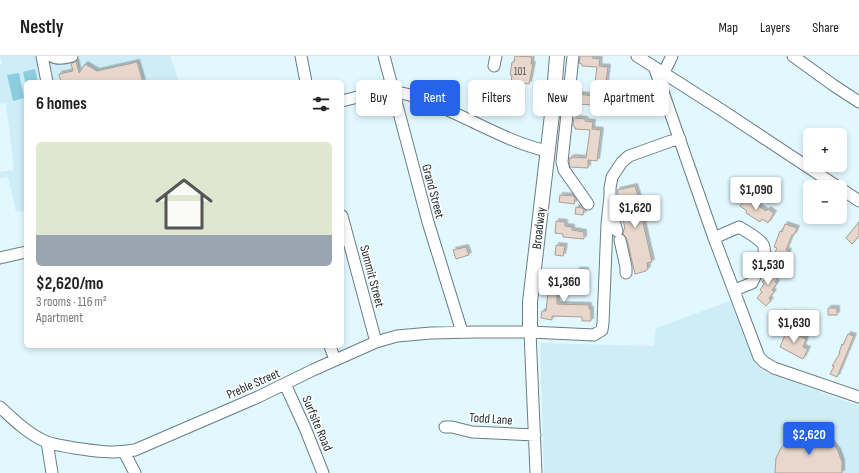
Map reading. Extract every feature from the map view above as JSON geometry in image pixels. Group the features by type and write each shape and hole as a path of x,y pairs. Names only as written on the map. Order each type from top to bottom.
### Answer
{"main road":[{"name":"Broadway","path":"555,80 557,56"},
{"name":"Broadway","path":"530,332 530,302 551,116"}],"street":[{"path":"42,56 47,80"},
{"path":"51,56 53,58 62,58 72,56"},
{"path":"301,56 306,80"},
{"name":"Grand Street","path":"384,56 391,80"},
{"path":"570,80 572,56"},
{"path":"637,56 827,180"},
{"path":"659,71 672,56"},
{"path":"794,56 859,102"},
{"path":"659,71 680,140 714,238 735,290 753,344 759,357 774,368 859,397"},
{"path":"402,94 426,100 504,136 547,151"},
{"path":"344,101 356,98"},
{"name":"Grand Street","path":"400,116 426,215 462,332"},
{"path":"566,116 562,162 564,170 588,204"},
{"path":"626,273 626,267 614,221 608,213 612,177 622,162 629,156 671,141 680,140"},
{"path":"847,193 859,201"},
{"name":"Preble Street","path":"0,407 16,422 47,442 95,451 124,452 149,444 376,342 410,334 462,332 530,332 594,335 602,330 603,323 608,213"},
{"name":"Summit Street","path":"344,223 376,342"},
{"path":"714,238 740,227 762,242 765,248 752,283 735,290"},
{"path":"0,258 24,252"},
{"name":"Broadway","path":"530,332 536,473"},
{"path":"331,348 335,360"},
{"name":"Surfsite Road","path":"285,384 323,473"},
{"name":"Todd Lane","path":"445,427 452,427 472,432 534,435"},
{"path":"47,442 52,473"},
{"path":"124,452 135,473"}],"shaded area":[{"path":"0,56 170,56 178,80 24,80 24,211 16,212 8,177 0,178 0,172 14,170 6,103 1,104 0,102 0,65 2,64"},
{"path":"35,69 38,80 25,80 23,72"},
{"path":"19,73 24,98 13,101 7,75"},
{"path":"730,301 753,359 765,372 859,406 859,473 544,473 540,343 654,346 656,328"}],"building":[{"path":"515,56 532,57 531,64 533,64 529,84 525,84 525,80 511,80 512,75 510,75 512,62 514,62"},
{"path":"580,56 593,56 592,58 600,59 599,66 608,67 606,80 595,80 597,67 582,66 582,64 579,63"},
{"path":"76,61 79,73 85,64 97,71 137,62 142,80 60,80 59,74 73,71 71,64"},
{"path":"582,94 590,96 590,105 582,104"},
{"path":"574,118 586,119 585,121 593,122 592,129 601,130 597,161 588,160 588,168 570,167 569,158 586,158 590,130 575,129 573,126"},
{"path":"635,186 641,205 639,205 652,262 647,263 648,269 646,271 635,274 627,239 623,234 625,229 617,190"},
{"path":"560,195 574,196 574,204 559,202"},
{"path":"746,196 766,211 768,209 774,213 768,223 762,219 760,222 746,213 747,211 740,206"},
{"path":"576,207 584,209 583,215 575,214"},
{"path":"556,221 565,222 565,226 572,227 572,230 584,232 584,239 563,237 563,234 555,233"},
{"path":"859,222 859,236 852,244 846,238"},
{"path":"785,224 797,228 794,235 792,235 786,250 789,251 786,259 774,255 777,248 774,247 780,231 782,232"},
{"path":"556,245 565,246 563,256 555,255"},
{"path":"466,247 469,255 456,259 453,250"},
{"path":"771,267 780,275 772,290 774,292 769,298 771,300 766,306 757,298 762,292 760,290 764,284 762,282 768,276 765,274"},
{"path":"577,270 586,270 585,279 577,278"},
{"path":"553,276 574,278 573,286 557,286 557,304 589,305 589,309 591,309 591,321 582,321 582,317 552,316 552,320 541,318 542,311 546,311 548,292 551,292"},
{"path":"828,308 837,308 837,315 828,315"},
{"path":"782,312 789,316 785,329 776,325"},
{"path":"787,330 806,339 803,347 808,349 803,359 780,347"},
{"path":"848,334 854,336 837,377 830,374 834,366 832,366 840,353 842,344 843,345"},
{"path":"811,434 822,436 831,442 838,451 842,462 842,473 775,473 776,458 781,448 789,440 799,435"}]}
